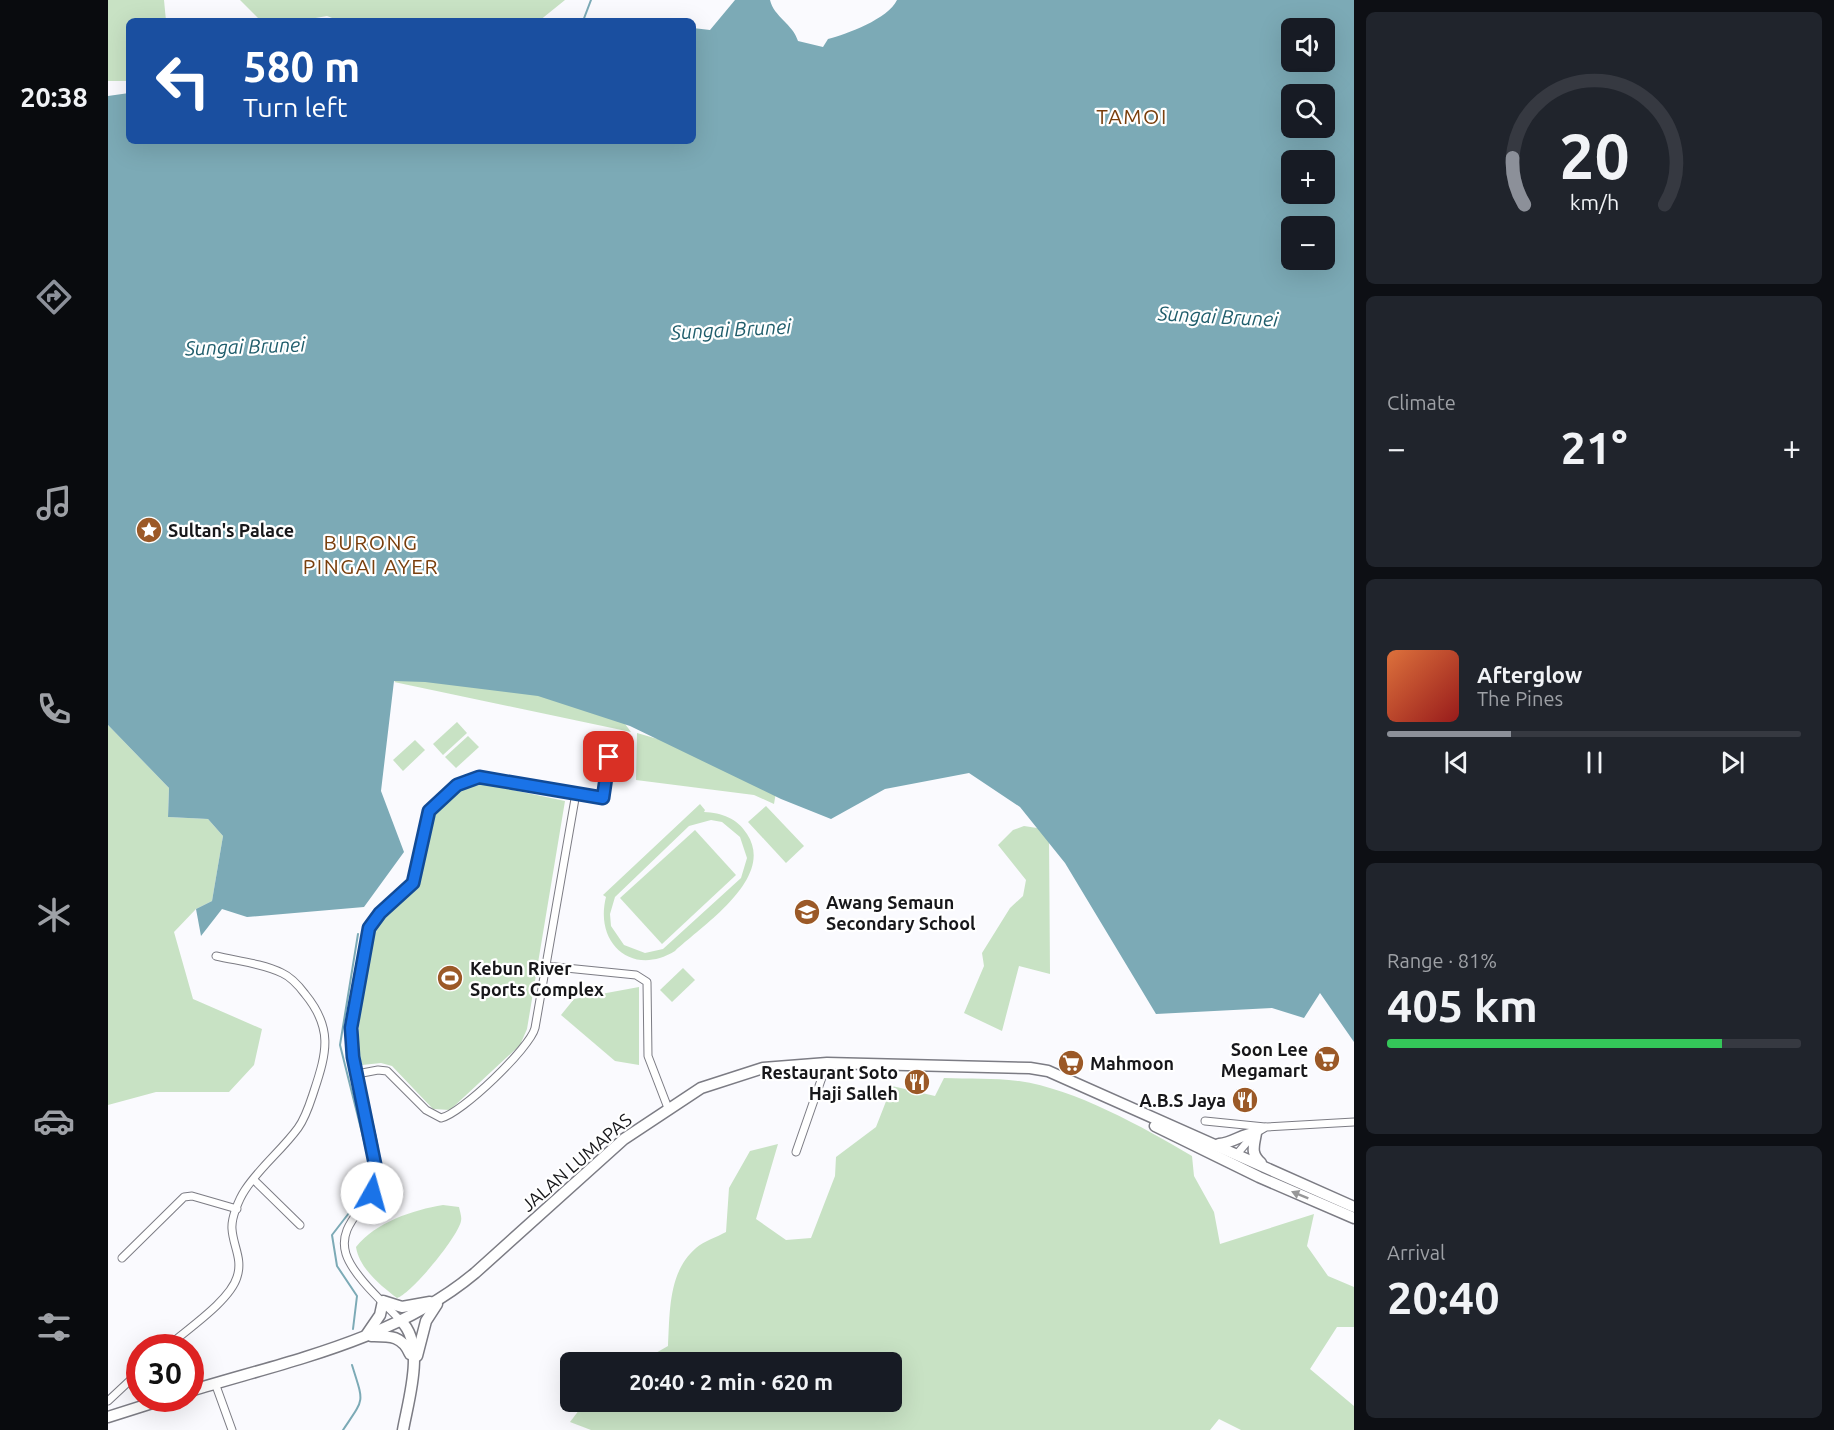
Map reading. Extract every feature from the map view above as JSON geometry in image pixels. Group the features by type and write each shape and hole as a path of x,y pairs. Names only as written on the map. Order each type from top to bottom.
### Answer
{"main road":[{"name":"JALAN LUMAPAS","path":"204,1387 365,1337 440,1300 491,1258 624,1139 700,1088 746,1072 827,1063 1030,1068 1048,1071 1237,1154"},
{"name":"JALAN LUMAPAS","path":"1048,1071 1271,1183"},
{"path":"1215,1145 1231,1143 1261,1130"},
{"path":"1261,1130 1252,1148 1254,1158 1264,1166"},
{"path":"1190,1144 1197,1143 1226,1155 1237,1154 1354,1207"},
{"path":"1237,1154 1241,1163 1271,1183 1354,1218"},
{"path":"365,1337 380,1316 383,1301 402,1307 440,1300"},
{"path":"403,1430 422,1330 440,1300"},
{"path":"401,1321 410,1335 415,1365"},
{"path":"365,1337 389,1336 401,1340 415,1365"},
{"path":"108,1416 126,1411"}],"street":[{"path":"401,1321 354,1269 345,1252 344,1242 350,1222 372,1193 376,1169 351,1042 351,1028 366,938 374,920 413,883 429,811 457,785 479,777 603,798 609,757"},
{"path":"357,1074 378,1070 387,1071 433,1115 441,1118 451,1116 526,1046 533,1037 576,793"},
{"path":"182,1334 225,1297 237,1280 240,1263 232,1228 237,1209 245,1191 262,1167 298,1128 306,1114 327,1051 324,1030 313,1003 297,983 283,973 216,956"},
{"path":"546,966 636,975 647,982 648,1056 668,1108"},
{"path":"796,1152 827,1063"},
{"path":"1205,1121 1261,1130 1354,1122"},
{"path":"1237,1154 1261,1130"},
{"path":"254,1180 300,1225"},
{"path":"122,1258 184,1197 192,1196 237,1209"},
{"path":"215,1383 232,1430"},
{"path":"108,1401 126,1384"}],"green space":[{"path":"108,0 164,0 166,18 126,18 126,81 108,81"},
{"path":"240,0 565,0 543,18 332,18 327,16 258,18"},
{"path":"411,671 478,679 617,713 631,732 394,682"},
{"path":"457,722 467,733 443,755 433,744"},
{"path":"108,725 169,788 168,817 208,819 223,836 212,901 196,909 174,932 193,999 262,1029 254,1065 229,1092 156,1092 108,1105"},
{"path":"637,733 779,774 774,804 754,795 636,780"},
{"path":"468,736 479,747 456,768 445,757"},
{"path":"415,740 425,750 403,771 393,760"},
{"name":"Kebun River Sports Complex","path":"484,784 565,801 527,1029 520,1045 450,1110 433,1109 392,1066 381,1063 362,1065 357,1045 369,932 418,884 430,814 464,788"},
{"path":"700,804 704,812 723,815 734,820 747,834 753,851 752,867 744,884 718,914 675,951 659,958 645,960 632,958 611,942 606,929 604,914 606,897 603,895","holes":["711,820 722,822 740,837 747,858 741,878 663,949 645,953 624,945 611,926 610,914 615,897 689,826"]},
{"path":"766,806 804,846 786,863 748,822"},
{"path":"1024,826 1037,828 1049,837 1050,974 1019,966 1002,1031 964,1013 984,966 982,953 1010,908 1023,896 1026,880 998,845 1013,830"},
{"path":"695,830 736,875 662,944 620,898"},
{"path":"683,968 695,980 672,1002 660,990"},
{"path":"639,987 639,1065 615,1061 561,1015 574,999"},
{"path":"944,1078 1019,1081 1063,1092 1152,1133 1192,1156 1194,1176 1214,1212 1220,1244 1314,1214 1307,1246 1328,1276 1354,1287 1354,1327 1337,1327 1310,1369 1354,1406 1354,1430 1241,1430 1219,1419 1210,1430 591,1430 570,1422 578,1412 902,1412 902,1352 658,1352 668,1346 672,1293 680,1269 696,1248 726,1232 729,1188 750,1151 778,1144 756,1219 786,1240 811,1238 835,1176 836,1157 876,1127 892,1086 935,1096"},
{"path":"443,1205 459,1207 461,1219 458,1229 423,1276 397,1298 366,1269 356,1247 364,1238 396,1218"}],"water":[{"name":"Sungai Brunei","path":"735,0 770,0 775,11 796,35 798,41 823,47 828,39 876,19 892,7 897,0 1354,0 1354,1042 1320,993 1304,1018 1272,1008 1156,1014 1065,863 1020,807 969,773 885,789 831,819 781,799 630,726 538,696 425,682 394,681 381,791 404,852 364,907 247,917 222,909 201,936 196,909 212,901 223,836 208,819 168,817 169,788 108,725 108,96 126,93 126,144 696,144 696,28 710,30"}],"waterway":[{"path":"584,18 591,0"},
{"path":"353,1329 357,1296 337,1266 332,1235 369,1187 370,1165 340,1045 358,934"},
{"path":"343,1430 360,1400 359,1387 352,1365"}],"place":[{"name":"Sultan's Palace","path":"149,530"},
{"name":"Awang Semaun Secondary School","path":"807,912"},
{"name":"Kebun River Sports Complex","path":"450,978"},
{"name":"Soon Lee Megamart","path":"1327,1059"},
{"name":"Mahmoon","path":"1071,1063"},
{"name":"Restaurant Soto Haji Salleh","path":"917,1082"},
{"name":"A.B.S Jaya","path":"1245,1100"}],"district":[{"name":"TAMOI","path":"1132,116"},
{"name":"BURONG PINGAI AYER","path":"371,554"}],"route":[{"path":"372,1193 376,1169 353,1057 351,1028 369,928 380,913 413,883 429,811 464,780 479,777 603,798 609,757"}]}
